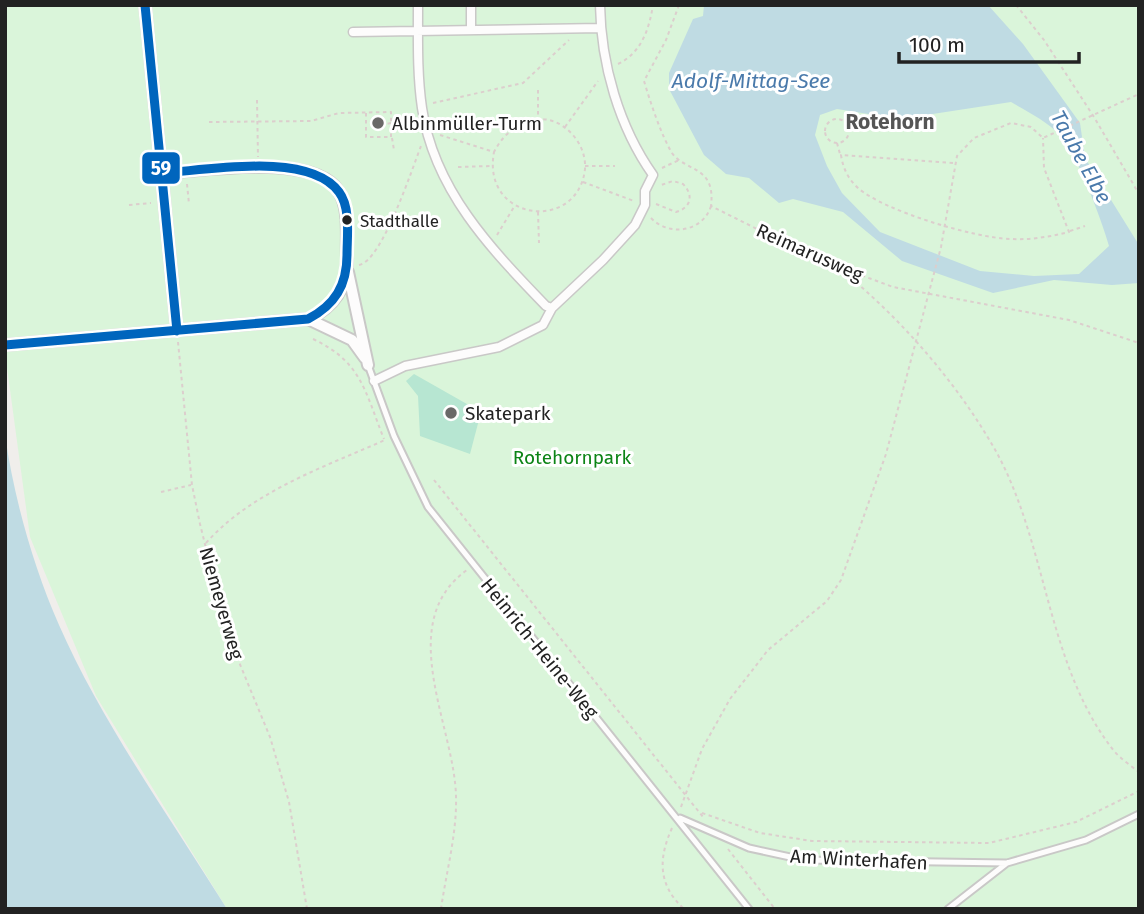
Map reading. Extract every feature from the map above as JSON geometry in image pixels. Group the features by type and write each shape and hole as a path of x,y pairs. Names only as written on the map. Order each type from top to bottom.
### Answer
{"street":[{"path":"145,5 164,173 177,331"},
{"path":"418,5 421,106 426,127 453,194 490,248 546,306 552,308"},
{"path":"471,5 471,30"},
{"path":"374,381 405,366 499,347 543,325 552,308 620,243 645,205 645,191 653,175 642,160 621,113 608,68 600,5"},
{"path":"353,32 601,28"},
{"path":"5,345 308,319 320,314 337,297 347,269 346,218 343,200 328,180 296,168 164,173"},
{"name":"Heinrich-Heine-Weg","path":"347,269 368,365"},
{"name":"Heinrich-Heine-Weg","path":"308,319 352,340 368,365"}],"lane":[{"name":"Heinrich-Heine-Weg","path":"368,365 394,436 428,507 749,909"},
{"name":"Am Winterhafen","path":"677,817 749,848 804,860 1007,863 1086,840 1139,814"},
{"name":"Am Winterhafen","path":"948,909 1007,863"}],"path":[{"path":"565,127 608,68 625,61 636,51 647,33 653,5"},
{"path":"582,182 645,205 657,224 675,230 689,228 702,221 711,206 710,191 705,178 670,149 644,81 668,36 679,5"},
{"path":"1016,5 1044,40 1094,117 1139,194"},
{"path":"421,106 523,83 582,29"},
{"path":"538,90 538,119"},
{"path":"1043,138 1094,117 1139,94"},
{"path":"257,100 258,168"},
{"path":"366,112 366,137 391,137"},
{"path":"209,122 311,121 339,113 391,112 394,150"},
{"path":"538,119 565,127 576,137 585,166 582,182 566,203 538,212 514,206 495,183 491,166 501,138 524,121 538,119"},
{"path":"834,119 843,120 849,128 847,137 837,143 830,141 824,132 827,123 834,119"},
{"path":"386,124 426,127 494,152"},
{"path":"684,909 668,892 661,870 663,848 702,749 730,699 768,650 827,601 841,580 886,454 946,226 954,163 968,142 1002,125 1031,127 1043,138 1044,168 1069,232"},
{"path":"364,265 375,253 405,189 426,127"},
{"path":"837,143 845,171 860,190 946,226 1010,239 1035,239 1085,226"},
{"path":"841,155 954,163"},
{"path":"668,165 680,160"},
{"path":"458,167 491,166"},
{"path":"585,166 615,166"},
{"path":"186,172 189,204"},
{"path":"660,204 668,211 678,212 685,208 690,198 687,188 681,183 670,182 663,186"},
{"path":"130,205 152,203"},
{"path":"490,248 514,206"},
{"name":"Reimarusweg","path":"711,206 837,266 928,296 1069,320 1139,343"},
{"path":"538,212 539,243"},
{"path":"837,266 867,290 955,389 998,456 1030,537 1074,684 1115,753 1139,772"},
{"name":"Niemeyerweg","path":"177,331 192,485 227,633 270,737 289,802 307,909"},
{"path":"206,544 223,524 247,507 384,440 361,382 347,359 313,339"},
{"name":"Heinrich-Heine-Weg","path":"434,480 686,793 775,909"},
{"path":"161,492 192,485"},
{"path":"441,909 456,794 432,681 431,632 439,602 456,578 473,565"},
{"path":"700,812 760,833 812,841 989,843 1076,822 1139,791"}],"green space":[{"name":"Rotehornpark","path":"5,5 1139,5 1139,909 227,909 96,696 30,537 5,353"},
{"name":"Skatepark","path":"414,374 481,412 470,454 420,436 418,396 406,381"}],"water":[{"name":"Adolf-Mittag-See","path":"704,5 988,5 1023,44 1080,123 1085,158 1139,245 1139,283 1112,285 1054,280 993,293 902,261 843,212 793,199 779,203 749,178 726,174 704,155 669,89 669,73 693,19 703,16","holes":["1011,102 1044,121 1061,136 1081,172 1101,221 1109,246 1079,274 1034,276 980,271 880,232 842,193 827,166 815,135 820,115 837,109 900,119"]},
{"path":"5,435 26,532 59,625 116,733 227,909 5,909"}],"transit line":[{"name":"59","path":"145,5 177,331"},
{"name":"59","path":"5,345 308,319 332,301 338,293 345,276 348,222 343,199 325,179 305,171 257,166 164,173"}],"place":[{"name":"Albinmüller-Turm","path":"378,123"},
{"name":"Stadthalle","path":"347,220"},
{"name":"Skatepark","path":"451,413"}],"district":[{"name":"Rotehorn","path":"890,122"}],"water label":[{"name":"Taube Elbe","path":"1081,157"}]}
